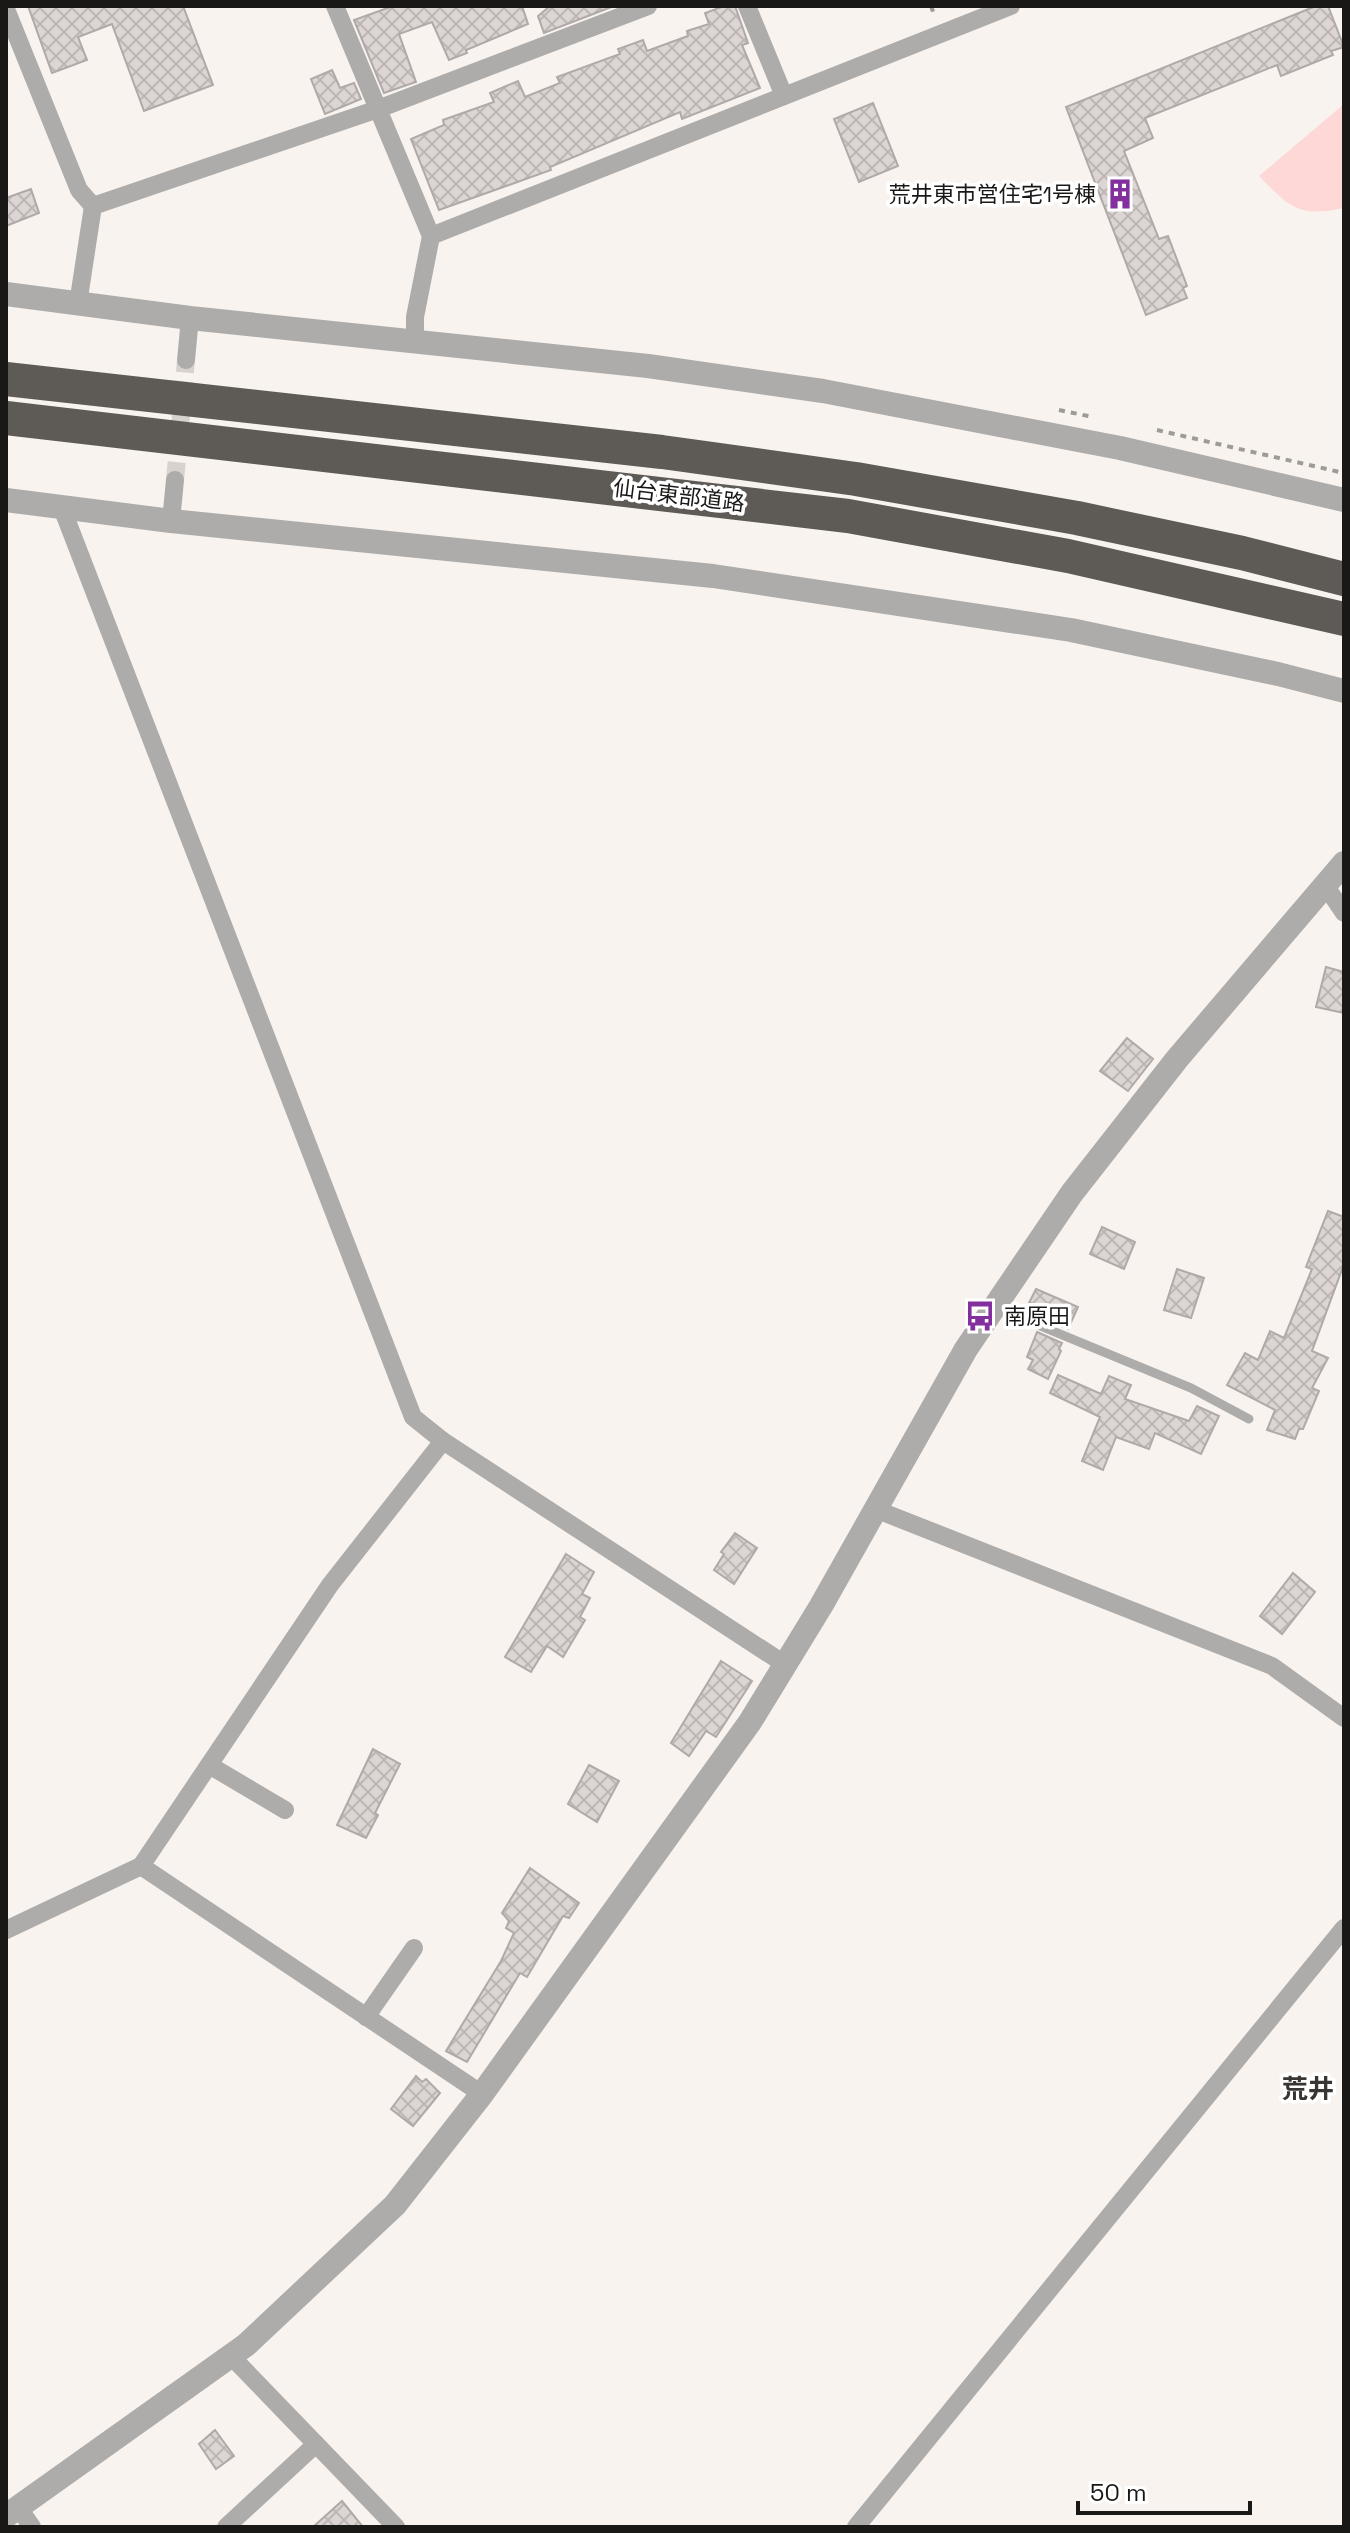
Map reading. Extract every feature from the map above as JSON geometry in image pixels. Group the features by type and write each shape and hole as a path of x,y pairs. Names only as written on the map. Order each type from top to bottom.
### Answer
{"highway":[{"name":"仙台東部道路","path":"6,379 662,452 856,479 1077,518 1242,553 1344,579"},
{"name":"仙台東部道路","path":"6,418 848,516 1068,556 1344,619"}],"street":[{"path":"335,6 431,236 415,317 415,341"},
{"path":"93,206 378,109 648,6"},
{"path":"747,6 784,96"},
{"path":"431,236 1011,6"},
{"path":"6,9 79,190 93,206 78,304"},
{"path":"6,294 190,318 648,366 823,391 1120,448 1344,500"},
{"path":"186,360 190,318"},
{"path":"171,521 175,480"},
{"path":"6,500 171,521 728,578 1071,630 1344,691"},
{"path":"62,508 413,1417 443,1441 786,1665"},
{"path":"32,2527 12,2512 246,2345 395,2205 482,2094 687,1811 786,1665 966,1349 1072,1193 1125,1123 1344,863"},
{"path":"1325,885 1344,913"},
{"path":"6,1930 141,1866 330,1585 443,1441"},
{"path":"875,1509 1272,1666 1344,1718"},
{"path":"209,1765 285,1810"},
{"path":"141,1866 482,2094"},
{"path":"856,2527 1344,1928"},
{"path":"366,2017 414,1948"},
{"path":"231,2356 396,2527"},
{"path":"226,2527 316,2444"}],"lane":[{"path":"994,1307 1191,1388 1249,1419"}],"shaded area":[{"path":"1344,104 1344,208 1315,212 1296,207 1259,176"}],"building":[{"path":"28,6 183,6 213,85 144,111 112,24 78,37 87,60 52,73"},
{"path":"393,6 522,6 528,24 449,60 432,22 399,34 416,82 384,93 354,20"},
{"path":"550,6 614,6 544,33 538,16"},
{"path":"724,6 735,6 748,43 742,45 760,88 682,119 680,112 550,167 551,170 439,210 411,139 444,125 443,120 494,102 490,93 518,81 525,97 560,83 557,77 620,54 618,49 643,40 647,51 688,36 687,31 709,24 705,13"},
{"name":"荒井東市営住宅1号棟","path":"1316,6 1328,6 1344,47 1331,51 1333,55 1281,76 1277,65 1145,118 1153,138 1124,151 1159,239 1168,236 1187,286 1183,288 1187,298 1146,315 1066,107"},
{"path":"332,70 340,88 354,83 361,99 325,114 311,79"},
{"path":"873,103 898,166 859,182 834,119"},
{"path":"31,189 39,213 6,226 6,198"},
{"path":"1326,967 1344,972 1344,1013 1316,1007"},
{"path":"1127,1038 1153,1059 1128,1091 1100,1071"},
{"path":"1328,1211 1344,1217 1344,1264 1312,1351 1328,1358 1312,1388 1319,1391 1303,1429 1299,1429 1295,1439 1267,1430 1275,1410 1227,1385 1245,1353 1258,1360 1270,1331 1284,1338 1312,1269 1306,1267"},
{"path":"1102,1227 1135,1242 1124,1269 1090,1254"},
{"path":"1177,1269 1204,1278 1191,1318 1164,1310"},
{"path":"1036,1289 1078,1307 1068,1329 1025,1311"},
{"path":"1037,1332 1062,1343 1048,1379 1028,1369 1033,1360 1027,1357"},
{"path":"1058,1375 1101,1394 1109,1376 1131,1385 1125,1399 1189,1421 1197,1406 1219,1416 1201,1454 1155,1433 1149,1449 1116,1437 1103,1470 1082,1461 1100,1417 1050,1393"},
{"path":"735,1533 757,1548 734,1584 714,1570 724,1554 721,1552"},
{"path":"566,1554 594,1572 582,1594 590,1598 580,1617 585,1620 563,1657 547,1646 531,1672 505,1657"},
{"path":"1293,1573 1315,1592 1282,1634 1260,1616"},
{"path":"721,1661 752,1681 716,1737 706,1731 689,1756 671,1743"},
{"path":"373,1749 400,1764 366,1838 337,1825"},
{"path":"589,1765 619,1781 597,1822 568,1804"},
{"path":"530,1868 579,1903 569,1918 563,1916 527,1977 520,1973 467,2062 446,2051 501,1961 514,1933 506,1928 509,1921 502,1913"},
{"path":"416,2076 422,2082 426,2079 440,2093 413,2126 391,2109"},
{"path":"215,2430 234,2456 216,2469 199,2444"},
{"path":"342,2501 363,2527 313,2527"}],"tunnel":[{"path":"175,480 186,360"}],"place":[{"name":"荒井東市営住宅1号棟","path":"1120,194"},
{"name":"南原田","path":"980,1316"}],"district":[{"name":"荒井","path":"1308,2089"}]}
